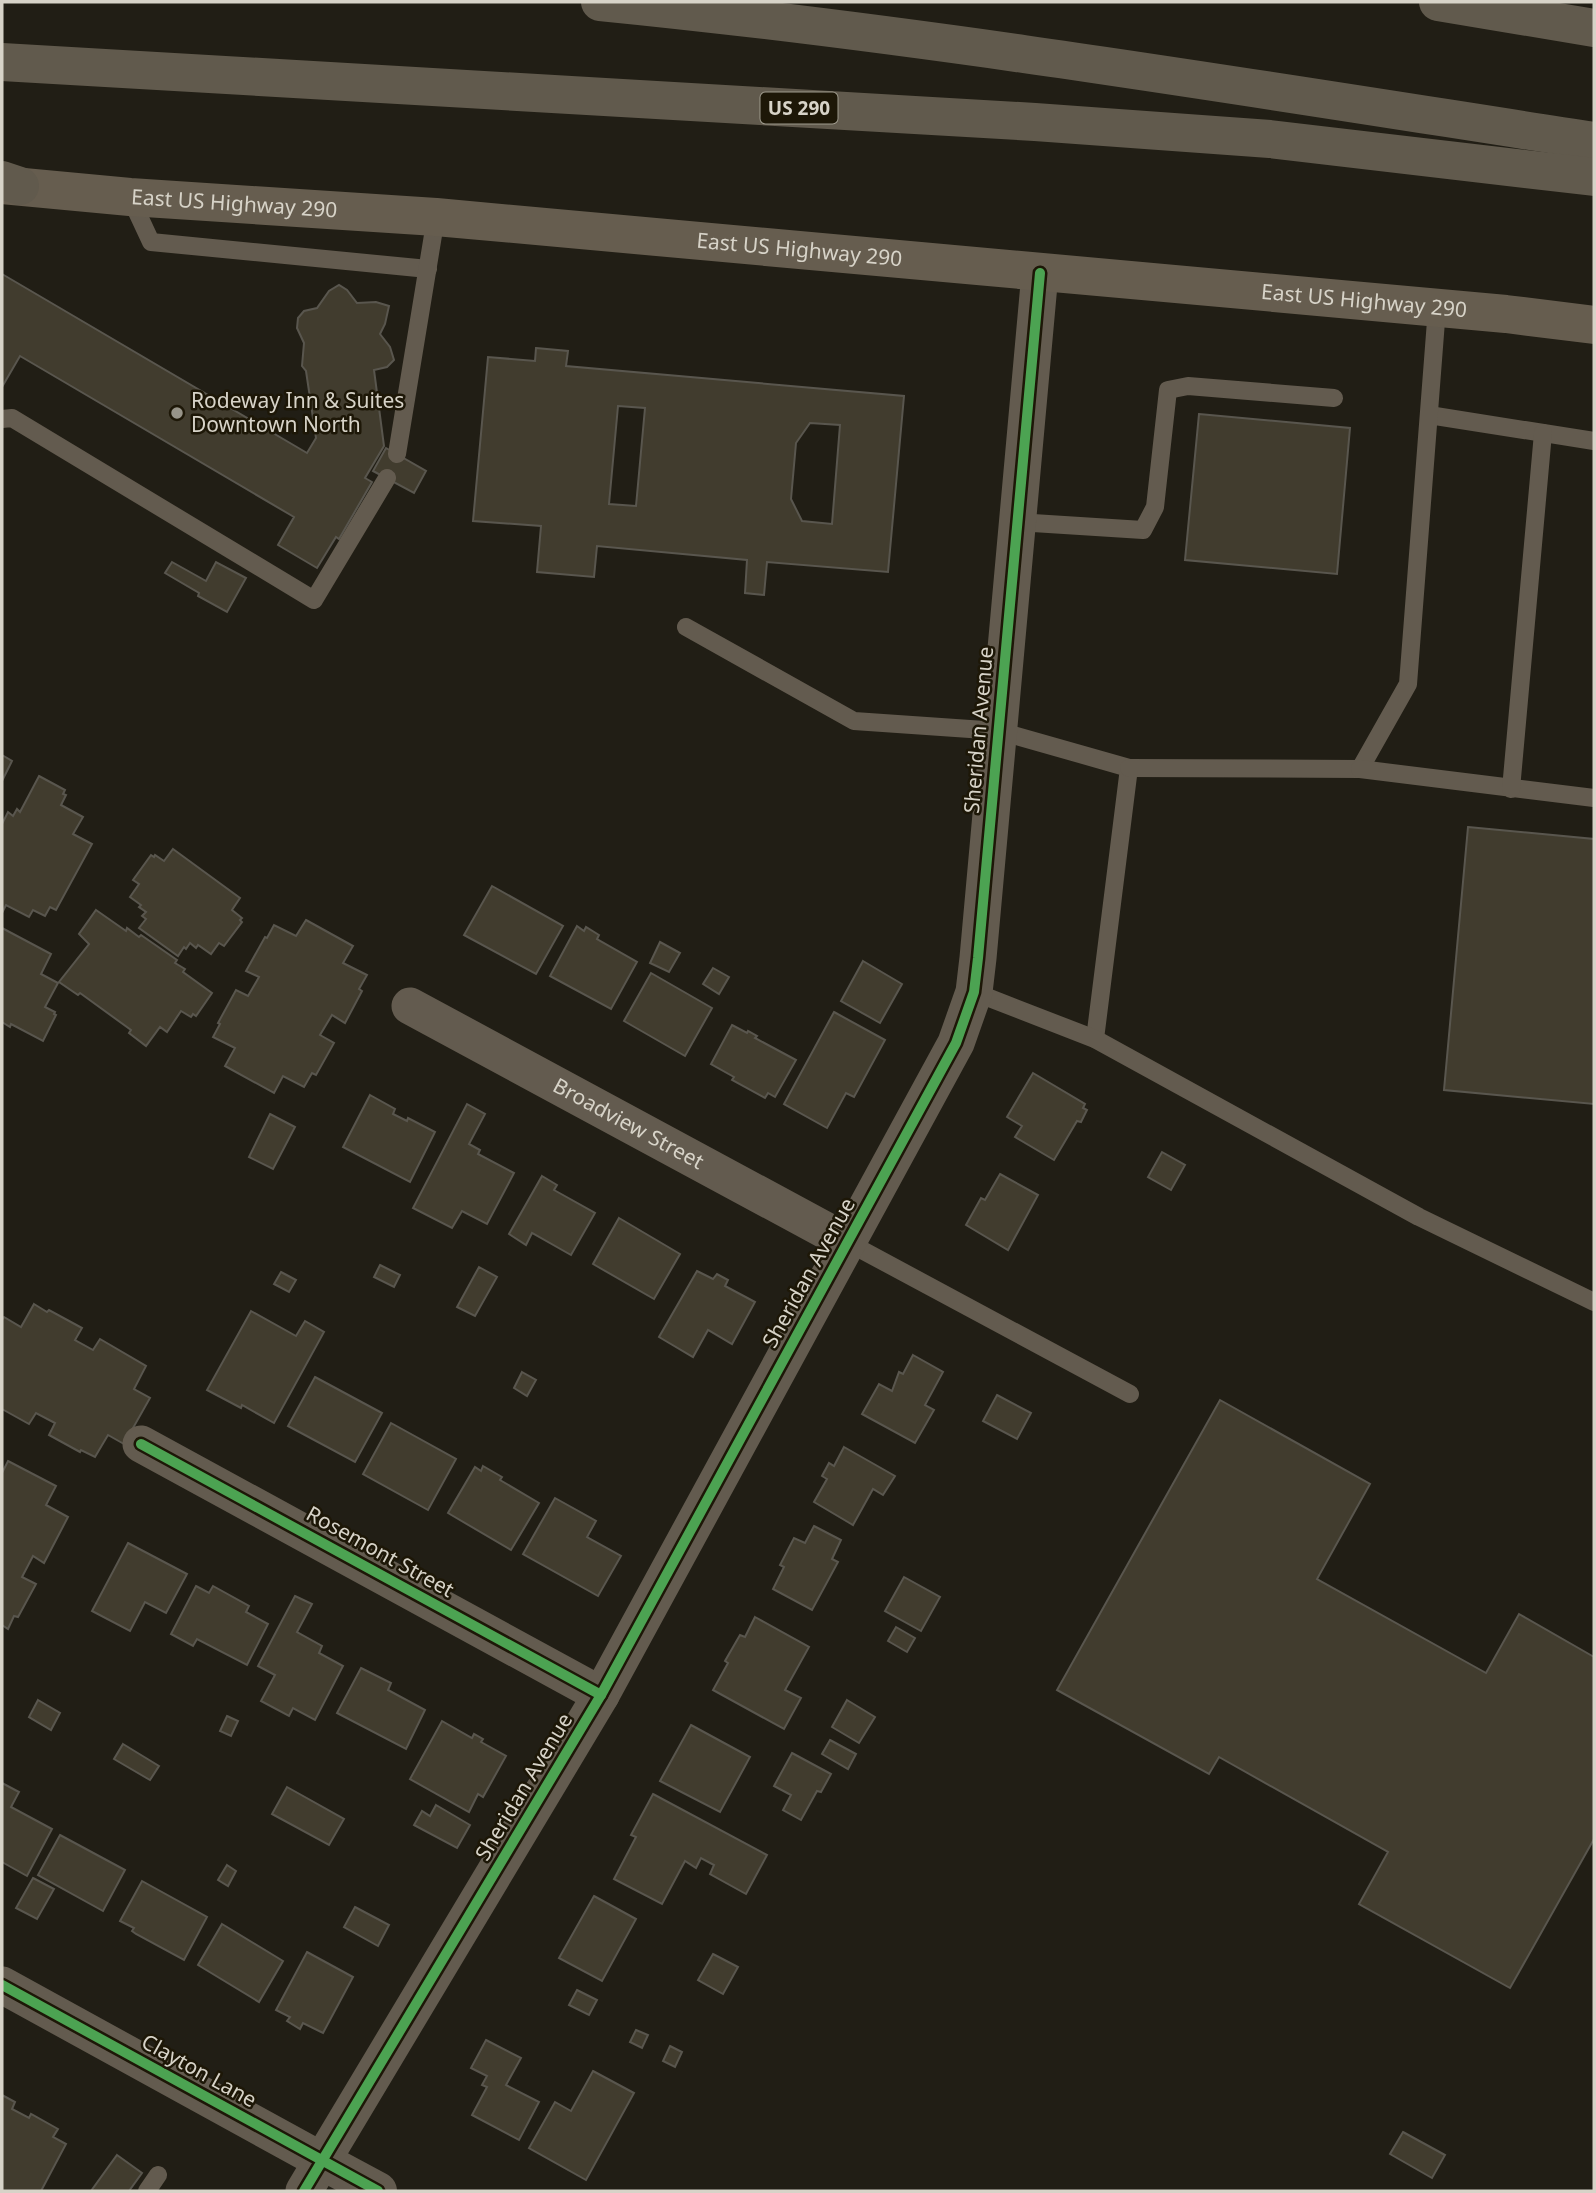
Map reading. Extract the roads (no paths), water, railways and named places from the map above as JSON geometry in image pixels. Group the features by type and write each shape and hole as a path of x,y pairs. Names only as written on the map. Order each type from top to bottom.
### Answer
{"highway":[{"path":"600,2 825,27 1025,54 1594,141"},
{"path":"1438,2 1594,27"},
{"name":"US 290","path":"2,62 1007,120 1242,137 1594,177"}],"main road":[{"name":"East US Highway 290","path":"8,184 130,197 436,217 1437,308 1594,325"}],"street":[{"name":"Sheridan Avenue","path":"314,2176 601,1695 956,1043 974,992 1040,273"},
{"name":"Broadview Street","path":"410,1006 847,1242"},
{"name":"Rosemont Street","path":"141,1444 601,1695"},
{"name":"Clayton Lane","path":"2,1985 314,2176 378,2191"}],"lane":[{"path":"130,197 150,242 428,269"},
{"path":"397,454 436,217"},
{"path":"1360,769 1408,684 1437,308"},
{"path":"1017,522 1143,530 1155,508 1168,390 1188,386 1334,398"},
{"path":"1429,415 1594,440"},
{"path":"2,419 12,418 314,600 387,478"},
{"path":"1511,789 1543,433"},
{"path":"686,627 854,721 999,731 1129,768 1360,769 1594,798"},
{"path":"1095,1039 1129,768"},
{"path":"974,992 1095,1039 1419,1217 1594,1302"},
{"path":"847,1242 1130,1394"},
{"path":"147,2191 158,2175"}],"place":[{"name":"Rodeway Inn & Suites Downtown North","path":"177,413"}]}
